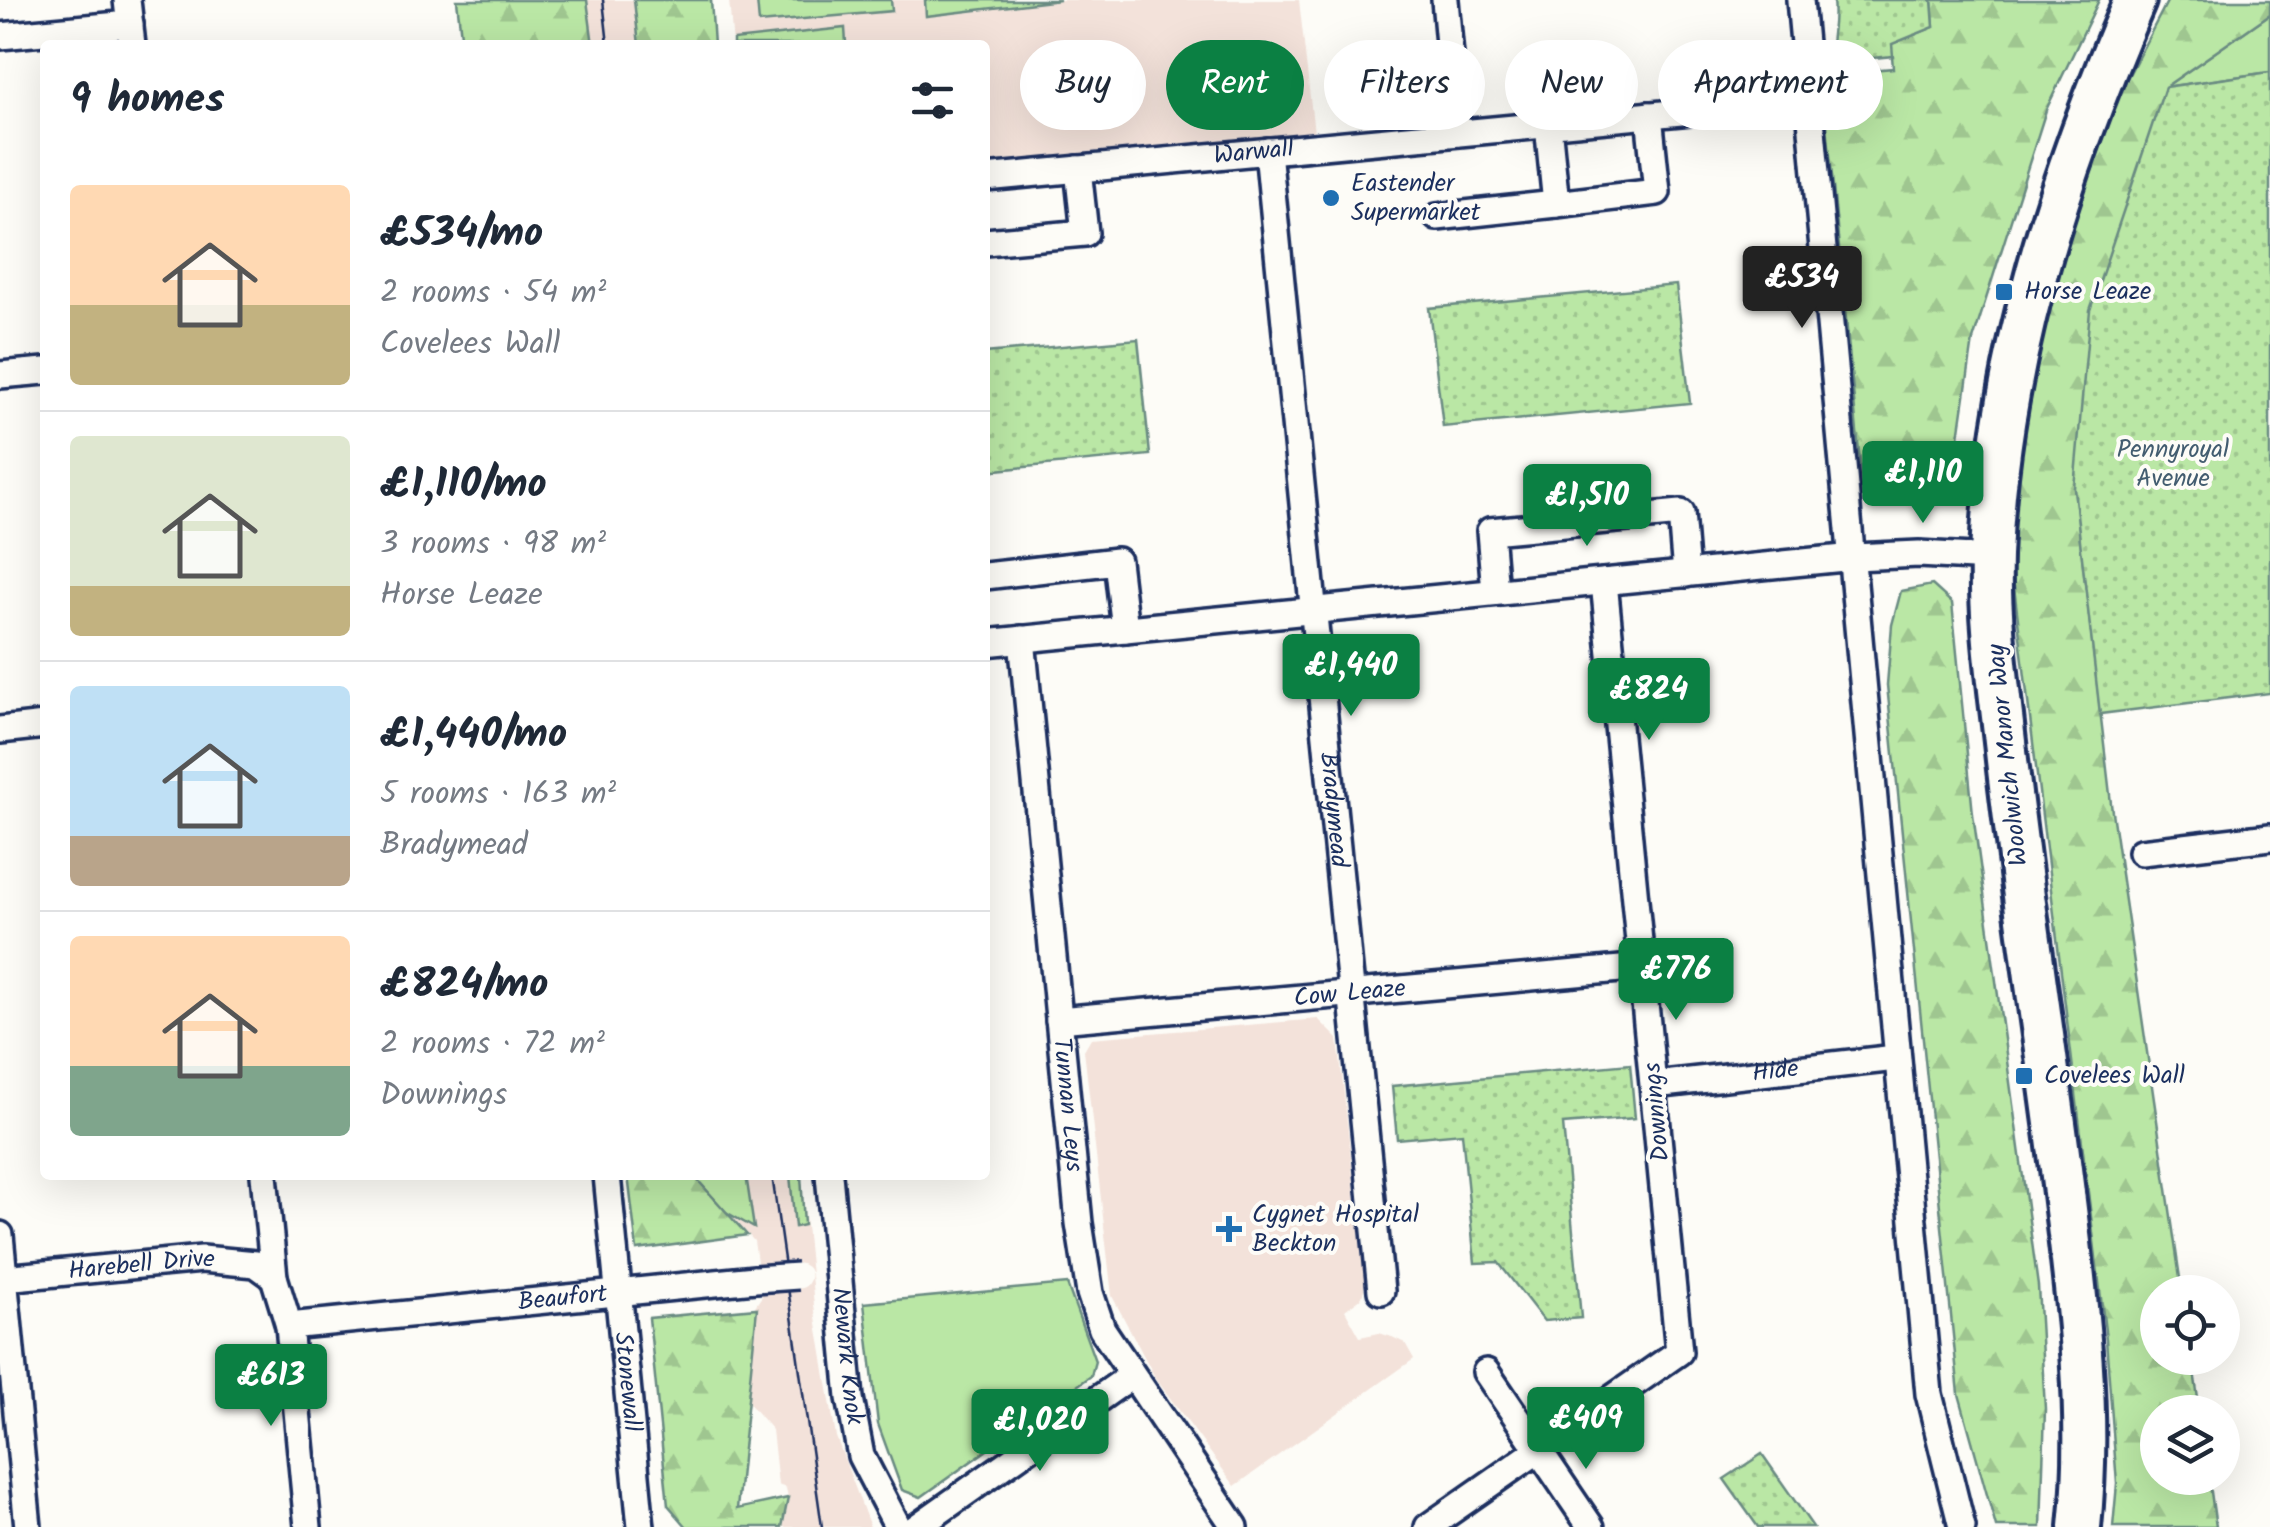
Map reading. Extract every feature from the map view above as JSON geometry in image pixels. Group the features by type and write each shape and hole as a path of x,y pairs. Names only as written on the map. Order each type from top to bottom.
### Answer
{"main road":[{"name":"Woolwich Manor Way","path":"2080,1527 2083,1385 2076,1287 2016,840 1996,655 1991,558 2009,410 2040,255 2065,174 2136,0"}],"street":[{"path":"1445,0 1457,133"},
{"path":"1800,0 1804,40"},
{"path":"0,36 130,23"},
{"name":"Warwall","path":"1638,116 1658,114"},
{"path":"1438,218 1657,192 1649,115"},
{"name":"Warwall","path":"990,178 1505,128"},
{"path":"1549,130 1556,204"},
{"path":"1812,130 1929,1394 1962,1527"},
{"name":"Bradymead","path":"1268,151 1381,1291"},
{"path":"990,241 1084,232 1078,170"},
{"path":"0,375 40,371"},
{"path":"1495,592 1490,531 1680,513 1686,574"},
{"path":"990,642 1854,557 1919,554 1991,558"},
{"path":"990,575 1118,561 1125,629"},
{"name":"Downings","path":"1428,1527 1536,1448 1679,1352 1604,582"},
{"name":"Tunnan Leys","path":"1022,639 1090,1293 1102,1329 1235,1527"},
{"path":"0,730 40,726"},
{"path":"2140,852 2270,839"},
{"name":"Cow Leaze","path":"1059,1020 1644,967"},
{"name":"Hide","path":"1654,1084 1896,1058"},
{"path":"264,1180 274,1277 289,1326 308,1527"},
{"name":"Stonewall","path":"607,1180 642,1527"},
{"name":"Newark Knok","path":"829,1180 850,1398 861,1456 898,1527"},
{"path":"0,1235 28,1527"},
{"name":"Harebell Drive","path":"2,1272 202,1258 256,1264 274,1277"},
{"name":"Beaufort","path":"289,1326 838,1274"},
{"path":"1486,1372 1591,1527"},
{"path":"916,1527 1132,1376"}],"shaded area":[{"path":"571,0 694,0 698,40 573,40"},
{"path":"729,0 1299,0 1304,40 1166,40 1166,130 1304,130 1304,44 1314,133 990,164 990,40 733,40"},
{"name":"Cygnet Hospital Beckton","path":"1318,1019 1338,1039 1365,1285 1362,1297 1345,1310 1360,1337 1379,1333 1392,1337 1405,1343 1414,1359 1235,1486 1156,1379 1112,1296 1084,1050 1091,1038"},
{"path":"698,1180 802,1180 814,1305 836,1437 870,1527 782,1527 788,1498 786,1488 778,1485 772,1430 716,1365 762,1296 754,1241"}],"green space":[{"path":"457,0 587,0 592,40 461,40"},
{"path":"634,0 711,0 714,40 638,40"},
{"path":"757,0 891,0 892,11 759,23"},
{"path":"925,0 1060,0 926,16"},
{"path":"1833,0 1932,0 1934,27 1892,44 1893,56 1883,57 1883,40 1832,40"},
{"path":"1932,0 2099,0 2046,110 1973,340 1953,479 1863,493 1827,130 1883,130 1883,69 1893,68 1891,44 1934,27"},
{"path":"2168,0 2270,0 2270,14 2165,87 2074,488 2112,812 2180,1275 2140,1275 2140,1375 2195,1375 2197,1395 2140,1395 2140,1495 2211,1495 2216,1527 2113,1527 2117,1484 2106,1339 2008,538 2027,393 2053,262 2111,109"},
{"path":"2270,14 2270,72 2165,87"},
{"path":"845,28 846,40 733,40"},
{"name":"Pennyroyal Avenue","path":"2270,72 2270,693 2100,714 2074,488 2090,310 2165,87"},
{"path":"1676,285 1690,403 1443,427 1429,308"},
{"path":"1138,339 1150,455 990,471 990,353"},
{"path":"1932,585 1952,603 1973,814 2038,1286 2045,1409 2041,1527 1996,1527 1959,1394 1887,685 1892,625 1901,591"},
{"path":"1630,1064 1635,1118 1563,1124 1581,1318 1544,1321 1498,1262 1475,1263 1462,1133 1397,1139 1392,1086"},
{"path":"629,1180 698,1180 747,1235 637,1250"},
{"path":"697,1180 747,1180 754,1228 726,1212"},
{"path":"790,1180 801,1180 804,1225 795,1227"},
{"path":"1067,1284 1095,1361 1091,1376 921,1497 902,1490 878,1424 864,1303"},
{"path":"757,1308 737,1509 788,1498 782,1527 687,1527 668,1505 649,1318"},
{"path":"1762,1454 1813,1527 1758,1527 1724,1479"}],"tram line":[{"path":"603,0 607,40"},
{"path":"773,1180 822,1527"}],"place":[{"name":"Eastender Supermarket","path":"1331,198"},
{"name":"Horse Leaze","path":"2004,292"},
{"name":"Covelees Wall","path":"2024,1076"},
{"name":"Cygnet Hospital Beckton","path":"1229,1229"}]}
